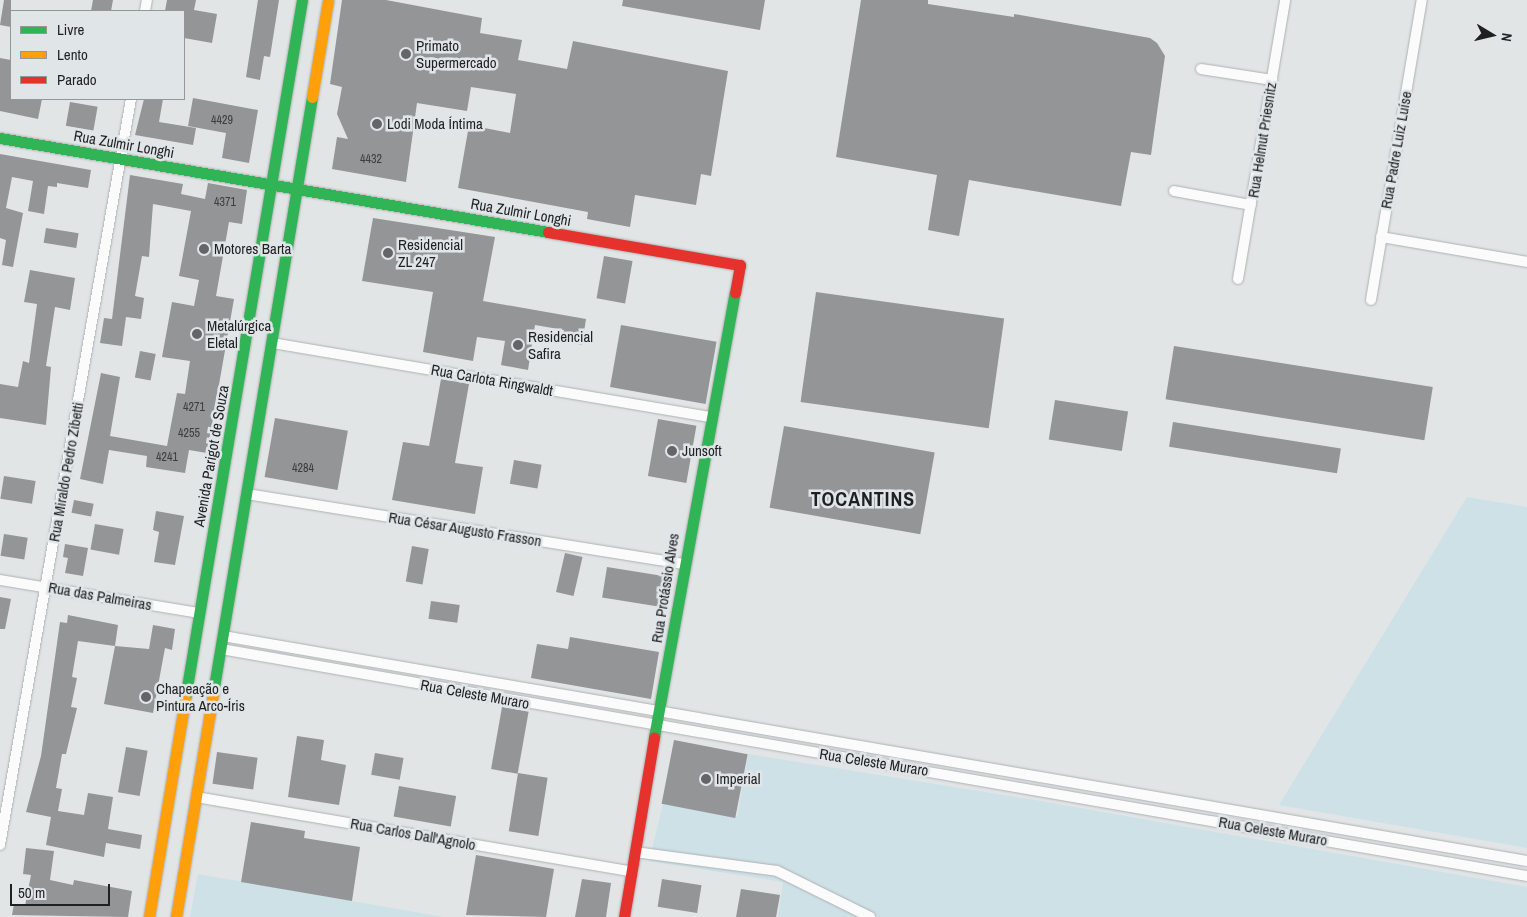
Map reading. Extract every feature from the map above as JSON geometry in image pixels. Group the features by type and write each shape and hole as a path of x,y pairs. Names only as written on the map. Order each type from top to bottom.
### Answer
{"main road":[{"name":"Avenida Parigot de Souza","path":"149,917 302,0"},
{"path":"176,917 328,0"},
{"path":"284,113 281,176 297,189"},
{"name":"Rua Zulmir Longhi","path":"0,138 740,265"},
{"path":"272,185 284,192 288,198 279,248 283,280"},
{"name":"Rua Protássio Alves","path":"624,917 660,713 683,564 740,265"},
{"path":"213,530 224,524 231,532 224,579 228,609"},
{"path":"195,637 198,664 190,710 193,715 203,714 213,698"},
{"path":"149,917 158,909 163,910 167,917"}],"street":[{"name":"Rua Helmut Priesnitz","path":"1238,279 1285,0"},
{"name":"Rua Padre Luiz Luíse","path":"1371,300 1422,0"},
{"path":"1201,69 1272,80"},
{"name":"Rua Miraldo Pedro Zibetti","path":"0,845 131,100"},
{"path":"1174,191 1251,204"},
{"path":"1381,237 1527,262"},
{"name":"Rua Carlota Ringwaldt","path":"272,343 711,417"},
{"name":"Rua César Augusto Frasson","path":"247,494 683,564"},
{"name":"Rua das Palmeiras","path":"0,580 199,613"},
{"name":"Rua Celeste Muraro","path":"223,636 660,713 949,759 1527,861"},
{"name":"Rua Celeste Muraro","path":"221,650 1527,876"},
{"path":"445,688 447,676"},
{"name":"Rua Carlos Dall'Agnolo","path":"196,797 631,871"},
{"path":"635,852 777,871 870,917"}],"shaded area":[{"path":"1467,497 1527,507 1527,848 1279,805"},
{"path":"748,754 1041,801 1527,887 1527,917 778,917 783,882 649,861 663,804 737,817"},
{"path":"198,874 443,917 190,917"}],"building":[{"path":"4,0 11,0 10,27 0,25"},
{"path":"93,0 113,0 111,10 91,10"},
{"path":"167,0 196,0 194,10 217,14 212,43 185,38 185,10 165,10"},
{"path":"258,0 279,0 270,57 264,56 260,80 246,77"},
{"path":"342,0 386,0 482,18 480,33 522,40 518,60 567,69 573,41 728,71 711,176 701,174 696,205 635,195 630,227 587,219 588,212 458,188 469,125 510,133 516,94 471,87 467,111 417,103 406,182 332,169 337,137 348,139 337,114 342,87 330,84"},
{"path":"623,0 765,0 760,30 622,6"},
{"path":"861,0 928,0 928,4 1014,17 1014,14 1150,38 1157,43 1165,56 1151,155 1131,152 1121,206 969,180 959,236 928,230 937,175 836,157"},
{"path":"0,58 10,60 10,100 42,100 38,119 0,111"},
{"path":"193,98 258,110 249,163 222,158 226,133 188,126"},
{"path":"144,100 163,100 159,122 196,128 193,145 135,135"},
{"path":"70,102 98,107 93,130 66,126"},
{"path":"0,154 91,170 88,188 57,183 57,187 48,186 44,214 28,211 33,181 12,177 6,208 23,213 13,267 2,265 6,240 0,238"},
{"path":"130,175 183,184 181,194 205,199 208,183 247,190 242,224 229,222 216,296 234,299 207,453 189,450 185,473 146,467 147,456 109,450 103,484 80,479 101,373 120,377 110,436 167,446 177,393 185,394 190,361 162,357 172,302 194,306 199,280 179,276 191,211 153,204 149,257 142,256 135,296 144,298 141,319 126,317 122,346 100,343 104,318 112,319"},
{"path":"373,218 495,237 483,301 586,319 582,345 562,341 564,330 535,325 528,370 501,365 505,341 477,337 473,361 423,352 433,292 362,281"},
{"path":"46,228 79,233 76,248 44,243"},
{"path":"604,256 633,261 625,303 597,298"},
{"path":"30,270 75,278 70,310 55,307 46,366 51,367 46,425 0,418 0,384 18,387 23,361 29,363 37,304 24,302"},
{"path":"816,292 1004,318 989,428 801,402"},
{"path":"621,325 717,342 706,404 610,387"},
{"path":"1174,346 1433,387 1424,440 1166,399"},
{"path":"140,351 156,354 151,381 135,378"},
{"path":"441,379 469,384 455,463 483,467 475,514 392,500 403,442 429,446"},
{"path":"1055,400 1128,412 1122,451 1049,440"},
{"path":"275,418 348,431 337,490 265,477"},
{"name":"Junsoft","path":"658,419 696,426 686,483 648,476"},
{"path":"1173,422 1341,449 1337,473 1169,447"},
{"path":"784,426 935,453 920,534 770,508"},
{"path":"514,460 542,465 537,488 510,484"},
{"path":"4,476 36,481 32,504 0,499"},
{"path":"74,500 94,504 91,517 72,513"},
{"path":"156,511 184,516 175,565 154,562 159,532 153,530"},
{"path":"95,524 124,529 119,555 90,550"},
{"path":"4,534 28,538 24,559 1,556"},
{"path":"65,544 88,548 83,576 65,573 68,558 63,557"},
{"path":"412,546 429,549 422,584 406,581"},
{"path":"565,553 583,557 574,596 556,592"},
{"path":"607,567 666,576 661,607 602,598"},
{"path":"0,597 11,599 5,629 0,629"},
{"path":"431,601 460,605 457,623 428,619"},
{"path":"68,615 118,625 115,646 78,641 72,677 77,678 71,707 77,708 66,754 62,754 56,788 62,789 58,811 84,815 88,793 113,797 108,829 142,835 140,849 106,843 104,857 46,845 51,817 26,812 41,756 60,622 67,623"},
{"path":"153,625 175,629 172,650 165,648 153,713 104,704 115,646 149,649"},
{"path":"570,637 659,652 651,699 531,678 537,644 568,649"},
{"path":"502,707 529,712 518,774 491,769"},
{"path":"297,736 324,740 321,760 346,765 339,805 288,797"},
{"name":"Imperial","path":"674,740 748,754 735,818 662,804"},
{"path":"126,747 148,751 140,796 118,792"},
{"path":"217,752 258,758 253,789 213,784"},
{"path":"375,753 404,758 400,780 371,775"},
{"path":"518,773 548,778 538,836 509,831"},
{"path":"399,786 456,796 451,827 394,817"},
{"path":"251,822 305,831 304,838 360,847 352,901 241,882"},
{"path":"26,848 54,851 50,880 73,885 74,880 132,891 128,917 12,915 14,904 25,906 31,875 23,874"},
{"path":"476,855 554,869 546,917 466,915"},
{"path":"582,879 611,883 606,917 575,917"},
{"path":"662,879 702,885 697,913 658,907"},
{"path":"741,889 780,895 776,917 736,917"}],"traffic: fast":[{"path":"185,699 302,0"},
{"path":"213,693 312,97"},
{"path":"0,138 548,232"},
{"path":"654,737 735,293"}],"traffic: slow":[{"path":"312,97 328,0"},
{"path":"176,917 213,693"},
{"path":"149,917 185,699"}],"traffic: jam":[{"path":"548,232 740,265 735,293"},
{"path":"624,917 654,737"}],"place":[{"name":"Primato Supermercado","path":"406,54"},
{"name":"Lodi Moda Íntima","path":"377,124"},
{"name":"Motores Barta","path":"204,249"},
{"name":"Residencial ZL 247","path":"388,253"},
{"name":"Metalúrgica Eletal","path":"197,334"},
{"name":"Residencial Safira","path":"518,345"},
{"name":"Junsoft","path":"672,451"},
{"name":"Chapeação e Pintura Arco-Íris","path":"146,697"},
{"name":"Imperial","path":"706,779"}],"district":[{"name":"TOCANTINS","path":"863,498"}]}
